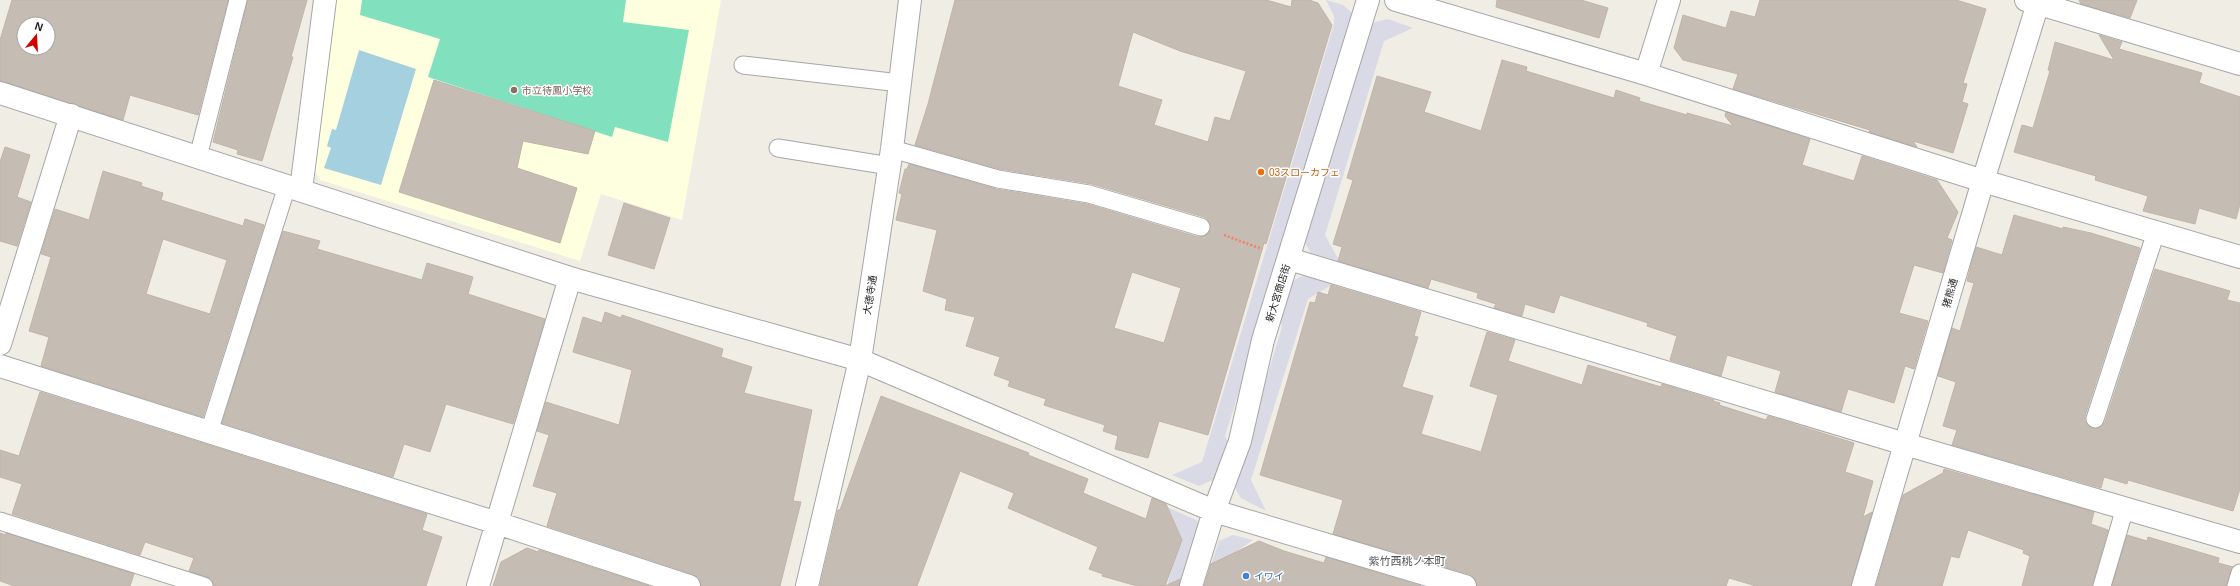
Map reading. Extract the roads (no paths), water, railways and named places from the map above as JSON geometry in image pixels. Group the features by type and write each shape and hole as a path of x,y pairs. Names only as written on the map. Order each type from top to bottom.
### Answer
{"street":[{"path":"294,188 325,0"},
{"name":"大徳寺通","path":"807,586 860,360 891,157 910,0"},
{"name":"新大宮商店街","path":"1191,586 1214,511 1240,441 1263,340 1368,0"},
{"path":"1396,0 1646,74 1983,182 2240,257"},
{"path":"1646,74 1669,0"},
{"path":"2034,1 2240,64"},
{"name":"猪熊通","path":"1863,586 1983,182 2034,1"},
{"path":"0,93 570,278 860,360 1214,511 1465,586"},
{"path":"0,344 71,115"},
{"path":"1289,259 1905,444 2240,542"},
{"path":"478,586 570,278"},
{"path":"0,366 498,523 689,586"}],"lane":[{"path":"198,157 238,0"},
{"path":"743,65 900,83"},
{"path":"778,148 891,157 998,179 1089,194 1201,227"},
{"path":"209,432 294,188"},
{"path":"2095,419 2156,232"},
{"path":"2102,586 2125,508"},
{"path":"0,521 204,586"},
{"path":"2236,586 2240,574"}],"water":[{"path":"359,50 416,69 381,185 324,168 331,148 327,146 332,129 336,130"}],"place":[{"name":"市立待鳳小学校","path":"514,90"},
{"name":"03スローカフェ","path":"1261,172"},
{"name":"イワイ","path":"1246,576"}],"district":[{"name":"紫竹西桃ノ本町","path":"1407,561"}]}
